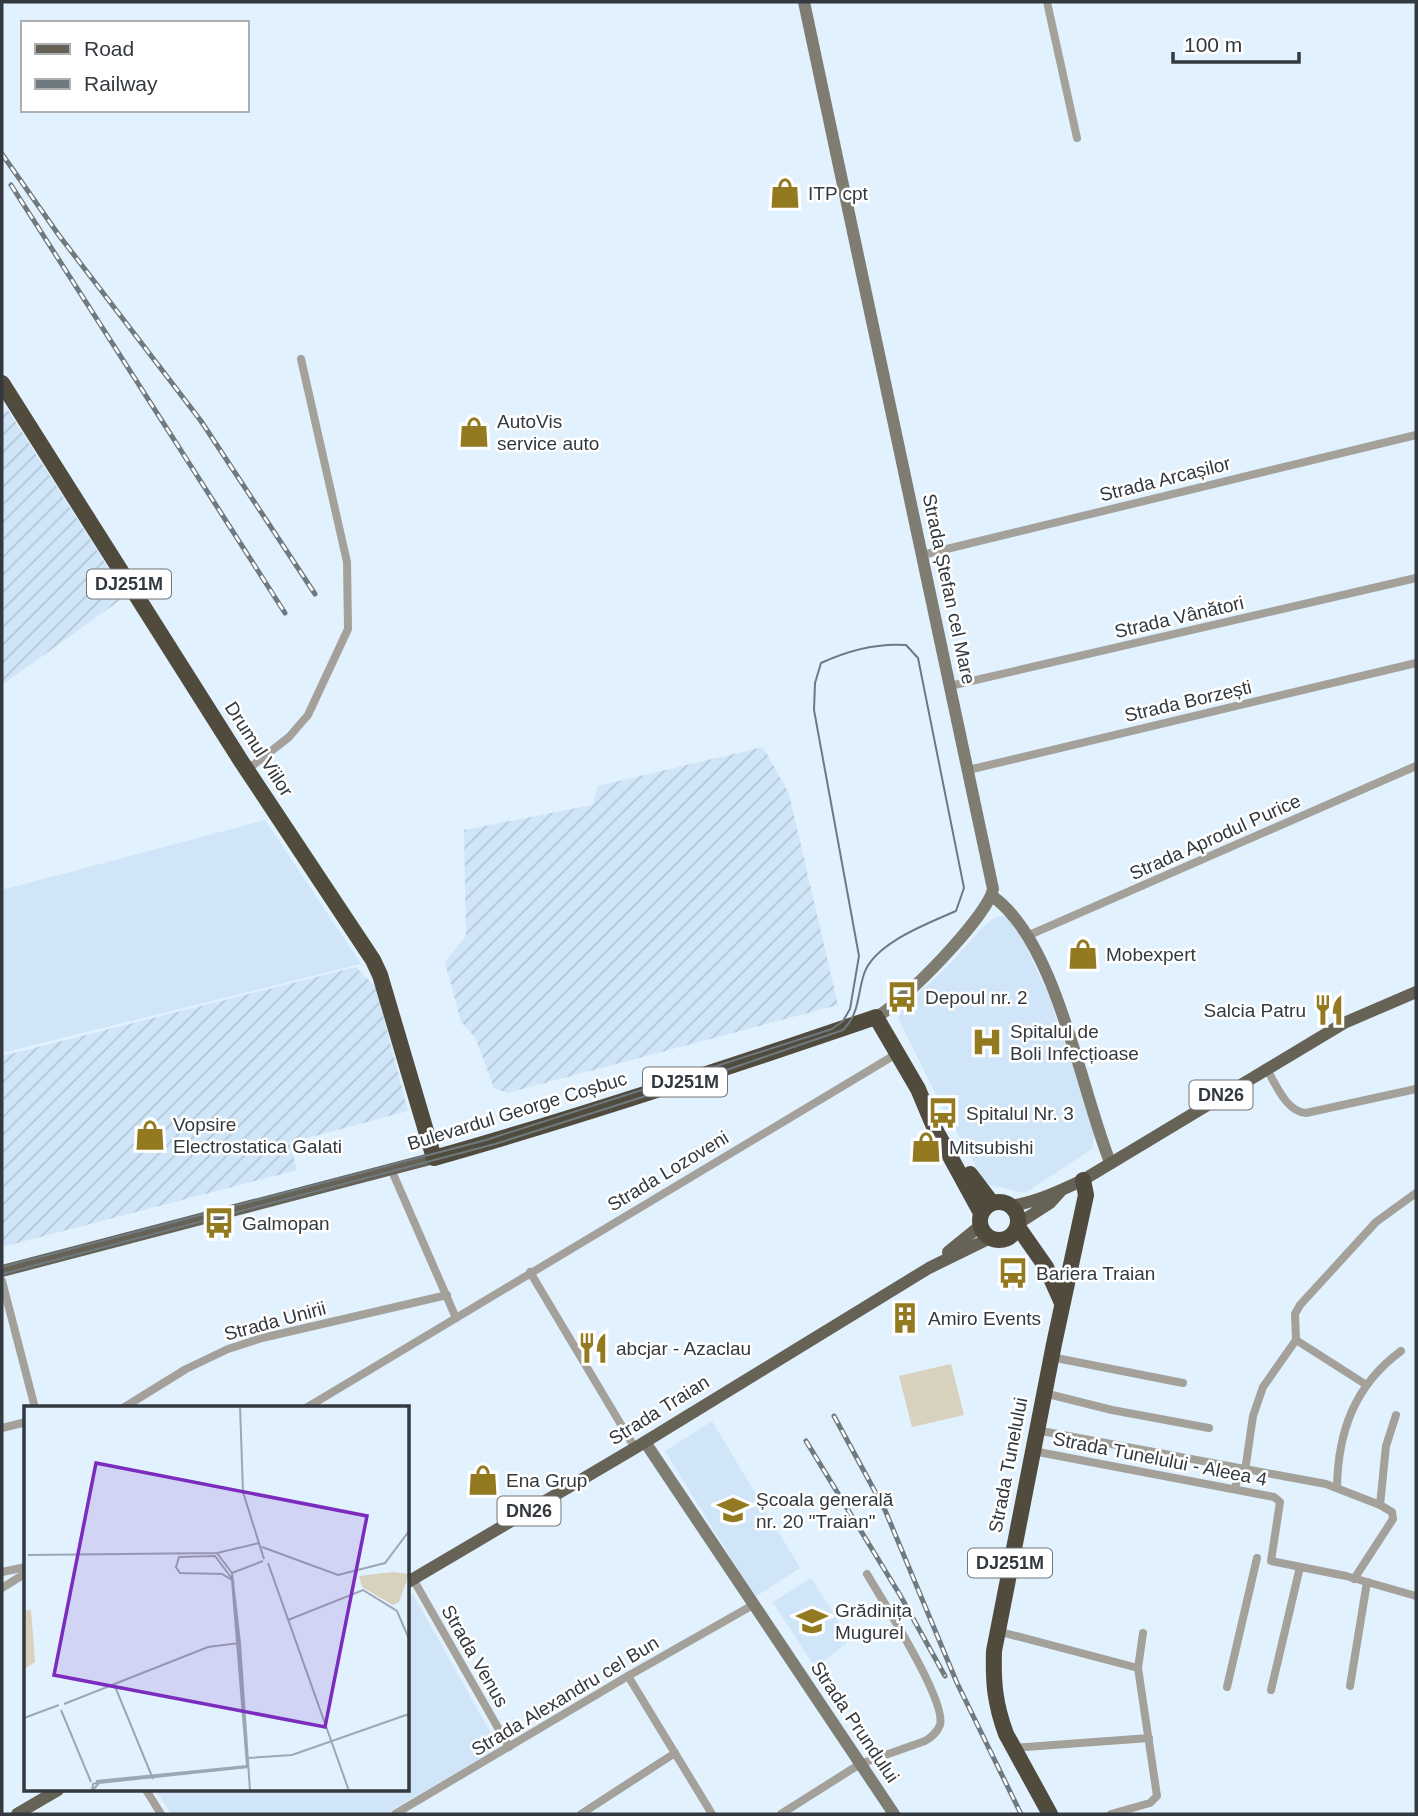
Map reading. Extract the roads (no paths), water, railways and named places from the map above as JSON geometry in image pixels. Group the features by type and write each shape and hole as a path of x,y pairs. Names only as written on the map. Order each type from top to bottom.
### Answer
{"highway":[{"name":"Drumul Viilor","path":"2,383 6,402 373,960 380,975 434,1158"},
{"name":"Bulevardul George Coșbuc","path":"434,1158 492,1143 712,1073 876,1017"},
{"path":"876,1017 976,1184 986,1220 999,1240 1015,1229"},
{"name":"DJ251M","path":"1062,1303 1086,1195 1083,1180"},
{"name":"DN26","path":"986,1220 1002,1202 1011,1206"},
{"path":"1011,1206 1016,1210 1015,1229 1053,1278 1062,1303"},
{"name":"Strada Tunelului","path":"1050,1814 1001,1720 993,1690 997,1631 1062,1303"}],"main road":[{"name":"DN26","path":"1011,1206 1062,1191 1083,1180 1344,1023 1416,992"},
{"name":"Bulevardul George Coșbuc","path":"2,1271 434,1158"},
{"name":"DN26","path":"1015,1229 1062,1191"},
{"name":"Strada Traian","path":"410,1581 640,1445 929,1268 986,1220"},
{"path":"17,1814 55,1792"}],"street":[{"name":"Strada Ștefan cel Mare","path":"804,2 991,877 992,896"},
{"path":"1047,2 1077,138"},
{"path":"247,770 289,737 308,715 348,629 347,562 301,359"},
{"name":"Strada Arcașilor","path":"922,555 1416,435"},
{"name":"Strada Vânători","path":"950,686 1416,578"},
{"name":"Strada Borzești","path":"968,770 1416,663"},
{"name":"Strada Aprodul Purice","path":"1027,936 1416,766"},
{"path":"992,896 1009,909 1027,936 1059,1004 1110,1162"},
{"name":"Bulevardul George Coșbuc","path":"876,1017 892,1006 948,951 979,917 992,896"},
{"name":"Strada Lozoveni","path":"309,1406 898,1053"},
{"path":"1266,1068 1287,1103 1299,1113 1416,1089"},
{"path":"391,1169 456,1318"},
{"path":"1235,1489 1243,1470 1253,1416 1264,1387 1296,1340 1295,1314 1300,1305 1376,1222 1416,1193"},
{"name":"Strada Prundului","path":"530,1272 640,1445 753,1605 894,1814"},
{"path":"2,1281 34,1406"},
{"name":"Strada Unirii","path":"126,1406 186,1369 228,1349 262,1338 447,1295"},
{"path":"1296,1340 1366,1384"},
{"path":"1338,1487 1339,1453 1345,1431 1366,1384 1384,1364 1401,1351"},
{"path":"1051,1357 1182,1384"},
{"path":"1044,1394 1209,1428"},
{"path":"1380,1505 1386,1446 1396,1415"},
{"path":"2,1429 24,1423"},
{"path":"1036,1430 1338,1487 1380,1505 1392,1512 1393,1519 1354,1579"},
{"name":"Strada Tunelului - Aleea 4","path":"1032,1451 1278,1499 1280,1502 1271,1561 1367,1582 1416,1596"},
{"path":"1227,1687 1257,1558"},
{"path":"2,1572 24,1567"},
{"path":"1271,1690 1300,1567"},
{"path":"2,1588 24,1574"},
{"path":"781,1814 860,1764 925,1741 940,1725 939,1708 930,1686 867,1574"},
{"name":"Strada Venus","path":"410,1581 509,1748"},
{"path":"1350,1686 1367,1582"},
{"name":"Strada Alexandru cel Bun","path":"395,1814 628,1675 753,1605"},
{"path":"997,1631 1138,1668"},
{"path":"1111,1814 1156,1799 1138,1668 1143,1633"},
{"path":"628,1675 712,1814"},
{"path":"1014,1748 1149,1738"},
{"path":"581,1814 675,1753"},
{"path":"147,1792 161,1814"}],"tram line":[{"path":"2,1267 486,1140 832,1029 843,1021 850,1009 859,956 814,710 815,683 821,663 863,648 906,645 918,658 964,888 956,911 904,935 870,963 864,974 855,1010 843,1030 495,1144 2,1274"}],"railway":[{"path":"2,154 58,234 201,421 315,594"},
{"path":"11,185 285,613"},
{"path":"834,1416 885,1510 957,1683 1021,1814"},
{"path":"806,1441 900,1595 945,1676"}],"place":[{"name":"ITP cpt","path":"785,193"},
{"name":"AutoVis service auto","path":"474,432"},
{"name":"Mobexpert","path":"1083,954"},
{"name":"Depoul nr. 2","path":"902,997"},
{"name":"Salcia Patru","path":"1329,1010"},
{"name":"Spitalul de Boli Infecțioase","path":"987,1042"},
{"name":"Spitalul Nr. 3","path":"943,1113"},
{"name":"Vopsire Electrostatica Galati","path":"150,1135"},
{"name":"Mitsubishi","path":"926,1147"},
{"name":"Galmopan","path":"219,1223"},
{"name":"Bariera Traian","path":"1013,1273"},
{"name":"Amiro Events","path":"905,1318"},
{"name":"abcjar - Azaclau","path":"593,1348"},
{"name":"Ena Grup","path":"483,1480"},
{"name":"Școala generală nr. 20 \"Traian\"","path":"733,1510"},
{"name":"Grădinița Mugurel","path":"812,1621"}]}
